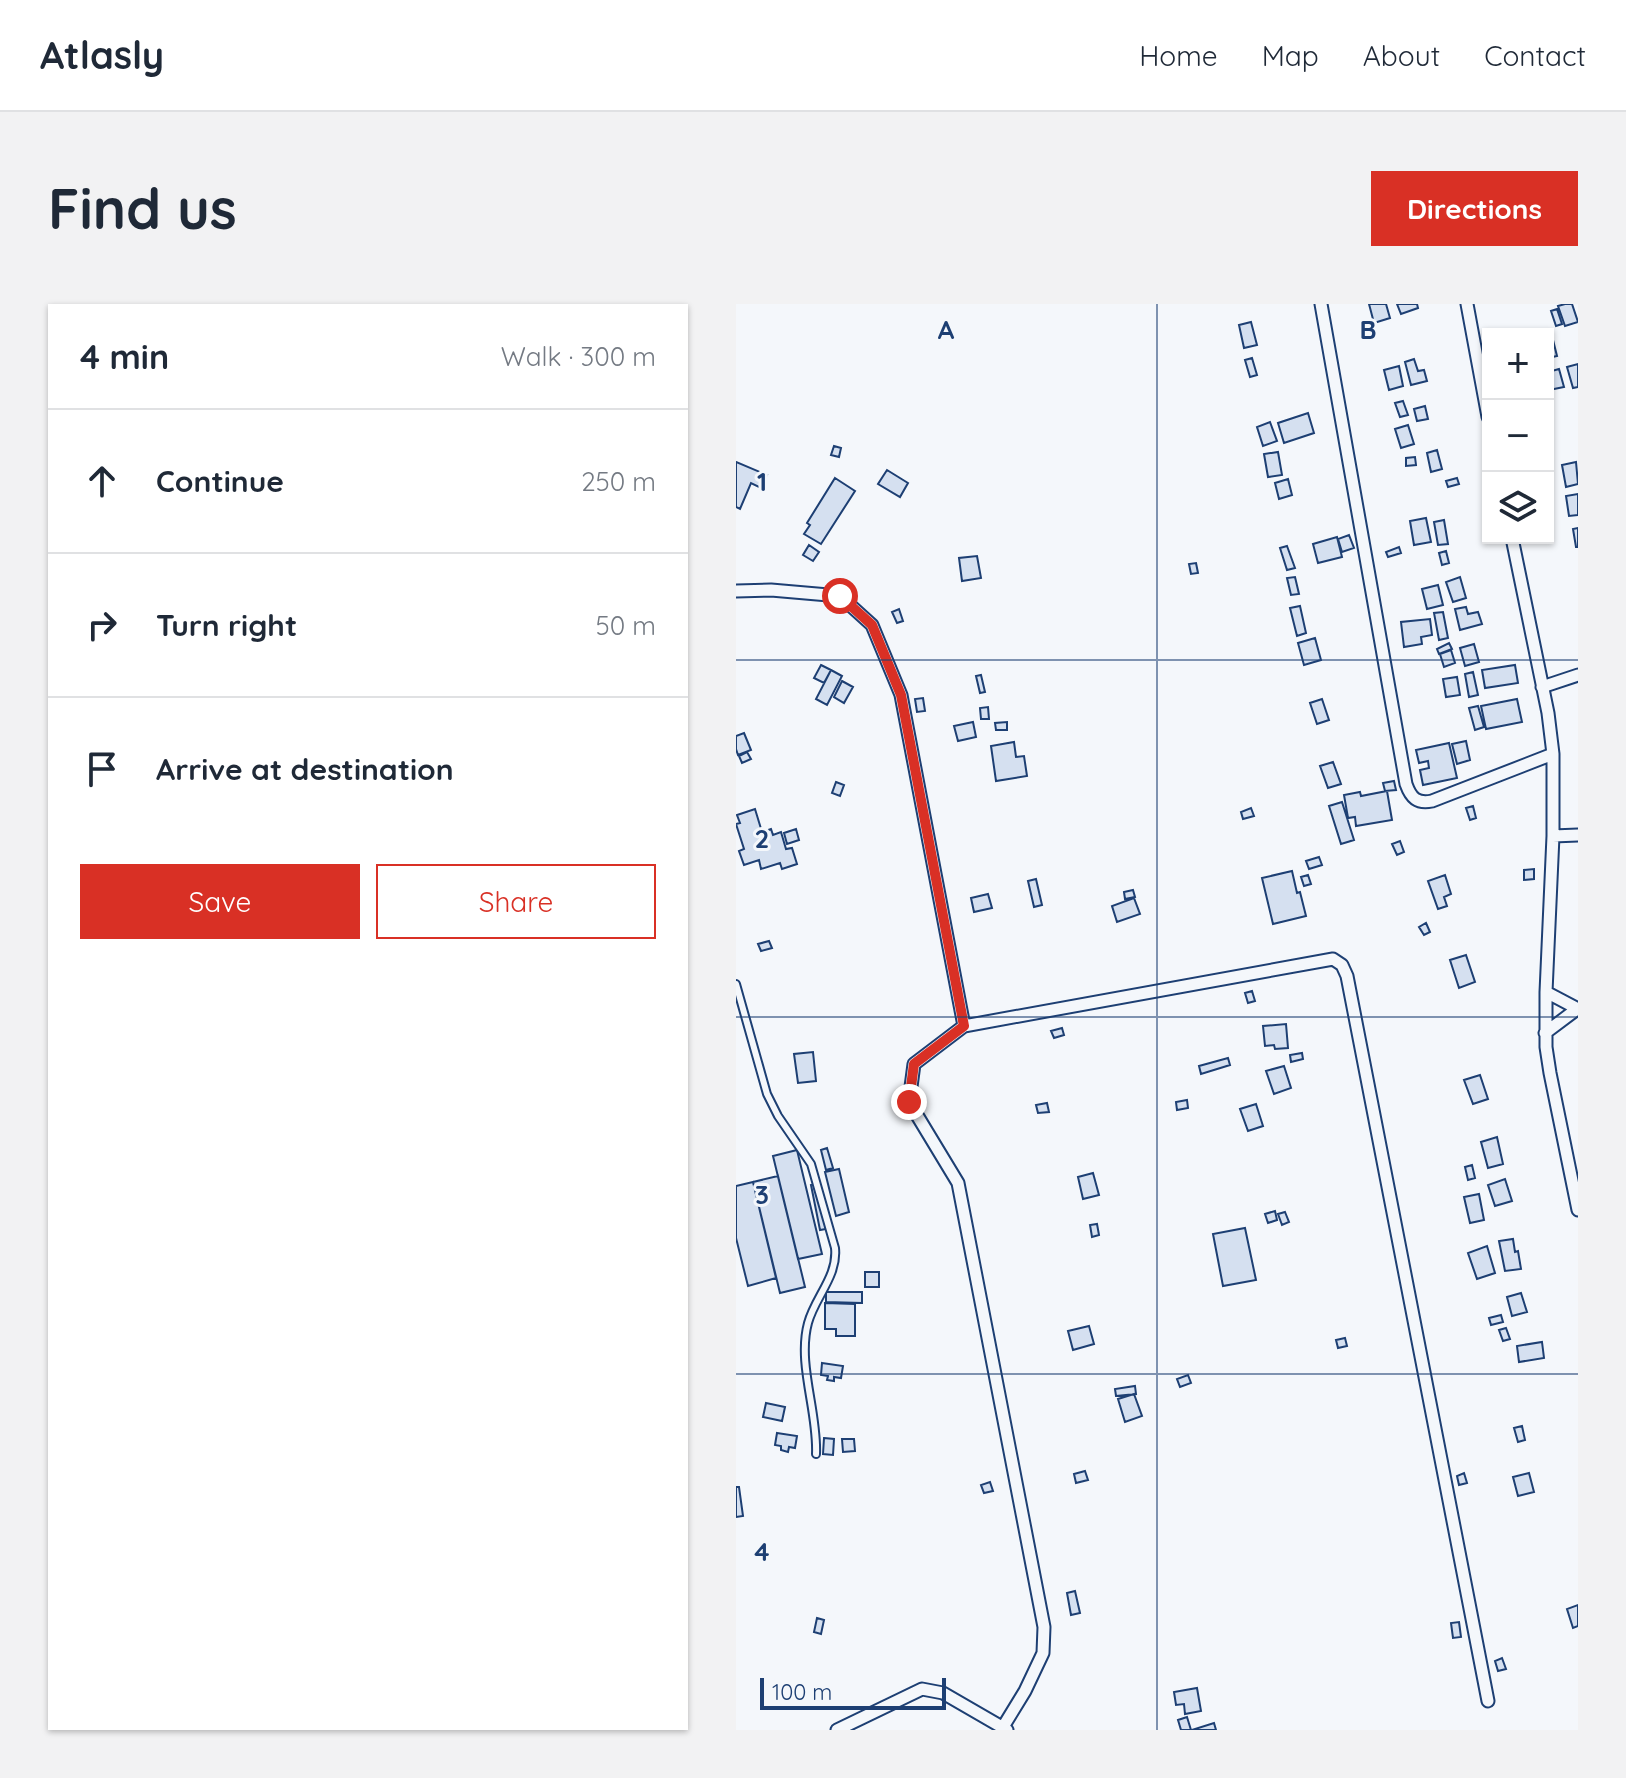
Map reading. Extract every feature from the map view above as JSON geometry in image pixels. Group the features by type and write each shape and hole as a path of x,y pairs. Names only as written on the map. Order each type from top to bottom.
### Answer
{"street":[{"path":"1321,304 1409,794 1423,803 1432,801 1553,754"},
{"path":"1467,304 1485,400"},
{"path":"1513,544 1553,754 1545,1033 1550,1073 1578,1210"},
{"path":"736,591 771,590 840,596 872,625 901,695 964,1026"},
{"path":"1542,687 1578,675"},
{"path":"1553,836 1578,835"},
{"path":"837,1730 922,1689 943,1693 1005,1729 1043,1653 1044,1627 958,1183 909,1102 914,1064 964,1026 1333,959 1342,965 1347,976 1488,1701"},
{"path":"1545,1033 1577,1009 1546,992"}],"lane":[{"path":"736,984 767,1094 811,1164 835,1248 834,1267 811,1313 805,1341 816,1454"}],"building":[{"path":"1369,304 1386,304 1390,318 1374,323"},
{"path":"1397,304 1417,304 1418,308 1401,314"},
{"path":"1572,304 1578,322 1565,326 1558,306"},
{"path":"1557,309 1562,324 1556,326 1551,311"},
{"path":"1251,322 1257,345 1244,348 1239,325"},
{"path":"1252,358 1257,375 1250,377 1245,360"},
{"path":"1414,359 1418,371 1424,370 1427,381 1411,385 1405,362"},
{"path":"1578,364 1578,387 1573,388 1567,367"},
{"path":"1399,366 1403,386 1389,390 1384,370"},
{"path":"1559,369 1564,387 1554,389 1554,370"},
{"path":"1403,401 1408,415 1400,417 1395,403"},
{"path":"1425,406 1428,419 1417,421 1414,409"},
{"path":"1308,413 1314,433 1284,443 1278,423"},
{"path":"1270,422 1277,441 1263,446 1257,427"},
{"path":"1408,425 1414,444 1401,448 1395,429"},
{"path":"834,446 841,448 839,457 831,455"},
{"path":"1437,450 1442,469 1431,472 1427,453"},
{"path":"1278,452 1282,475 1268,477 1264,454"},
{"path":"1415,457 1416,465 1406,466 1406,458"},
{"path":"736,462 767,475 761,488 751,483 740,509 736,507"},
{"path":"1576,462 1578,484 1566,487 1562,465"},
{"path":"887,470 908,483 900,497 878,484"},
{"path":"835,478 855,491 821,544 804,534 810,525 807,523"},
{"path":"1457,478 1459,484 1448,487 1446,481"},
{"path":"1288,479 1292,495 1279,499 1275,483"},
{"path":"1578,494 1578,515 1569,516 1566,496"},
{"path":"1426,518 1431,542 1414,545 1410,521"},
{"path":"1444,520 1448,544 1438,545 1434,522"},
{"path":"1578,528 1578,547 1576,547 1573,529"},
{"path":"1349,535 1354,548 1342,552 1338,539"},
{"path":"1337,537 1342,557 1318,563 1313,544"},
{"path":"809,545 819,552 813,561 803,555"},
{"path":"1287,546 1295,568 1287,570 1280,548"},
{"path":"1399,547 1401,553 1388,557 1386,552"},
{"path":"1446,551 1449,563 1442,565 1439,553"},
{"path":"977,556 981,578 962,581 959,558"},
{"path":"1196,563 1198,573 1191,574 1189,564"},
{"path":"1295,577 1299,594 1291,595 1287,578"},
{"path":"1460,577 1466,598 1453,602 1446,582"},
{"path":"1438,585 1443,605 1427,609 1422,589"},
{"path":"1300,606 1306,633 1297,636 1290,608"},
{"path":"1466,607 1468,614 1478,612 1482,624 1460,630 1455,609"},
{"path":"899,609 903,621 897,623 892,612"},
{"path":"1443,612 1448,638 1439,640 1434,613"},
{"path":"1430,619 1432,635 1421,637 1422,644 1404,647 1401,622"},
{"path":"1315,638 1321,660 1304,665 1298,643"},
{"path":"1449,643 1452,649 1439,654 1437,649"},
{"path":"1474,644 1479,662 1465,666 1460,648"},
{"path":"1451,650 1455,663 1444,667 1440,654"},
{"path":"821,665 831,670 824,683 814,678"},
{"path":"1515,665 1518,683 1485,688 1482,670"},
{"path":"831,670 842,676 827,705 816,699"},
{"path":"1473,672 1478,695 1469,697 1465,674"},
{"path":"981,675 985,692 980,693 976,676"},
{"path":"1457,677 1460,695 1446,697 1443,679"},
{"path":"842,681 853,687 844,703 834,697"},
{"path":"923,698 925,711 917,712 915,699"},
{"path":"1322,699 1329,720 1317,724 1310,703"},
{"path":"1517,699 1522,722 1486,729 1481,706"},
{"path":"1478,706 1484,727 1475,730 1469,708"},
{"path":"988,707 989,719 981,719 980,708"},
{"path":"973,722 976,737 958,741 954,726"},
{"path":"1007,722 1007,730 996,730 995,723"},
{"path":"744,733 751,750 738,755 736,736"},
{"path":"1466,741 1470,760 1457,764 1452,744"},
{"path":"1014,742 1016,757 1024,756 1027,776 996,781 991,746"},
{"path":"1449,743 1457,778 1423,785 1420,770 1429,768 1428,761 1419,763 1416,750"},
{"path":"747,752 751,759 742,763 739,756"},
{"path":"1333,762 1341,784 1328,788 1320,766"},
{"path":"1394,781 1396,790 1385,791 1383,783"},
{"path":"836,782 844,785 840,796 832,793"},
{"path":"1387,791 1392,820 1356,826 1355,817 1348,818 1344,795 1360,792 1361,796"},
{"path":"1342,802 1354,840 1341,844 1329,806"},
{"path":"1473,806 1476,818 1470,820 1466,808"},
{"path":"1251,808 1254,816 1243,819 1241,812"},
{"path":"755,809 762,832 771,829 773,835 781,832 786,849 792,848 797,864 782,869 780,863 761,869 759,860 744,865 739,851 744,849 736,824 740,823 737,815"},
{"path":"796,829 799,840 787,844 784,833"},
{"path":"1400,841 1404,852 1397,855 1392,844"},
{"path":"1319,857 1322,865 1309,869 1306,861"},
{"path":"1534,869 1534,879 1524,880 1524,870"},
{"path":"1292,871 1306,916 1273,924 1262,878"},
{"path":"1308,875 1311,884 1304,886 1301,877"},
{"path":"1445,875 1451,894 1444,897 1447,906 1438,909 1428,881"},
{"path":"1036,879 1042,905 1034,907 1028,881"},
{"path":"1133,890 1135,897 1125,899 1124,892"},
{"path":"988,894 992,908 974,912 971,898"},
{"path":"1134,898 1140,914 1117,922 1112,906"},
{"path":"1426,923 1430,932 1424,935 1419,927"},
{"path":"769,941 772,948 761,951 758,944"},
{"path":"1466,955 1475,982 1459,988 1450,960"},
{"path":"1252,991 1255,1001 1248,1003 1245,993"},
{"path":"1286,1024 1288,1048 1265,1046 1263,1026"},
{"path":"1062,1028 1064,1035 1054,1038 1051,1031"},
{"path":"813,1052 816,1081 798,1083 794,1054"},
{"path":"1302,1053 1303,1059 1291,1062 1290,1055"},
{"path":"1228,1058 1230,1065 1201,1074 1199,1066"},
{"path":"1284,1066 1291,1088 1274,1094 1266,1071"},
{"path":"1480,1075 1488,1099 1473,1104 1464,1080"},
{"path":"1187,1100 1188,1108 1177,1110 1176,1102"},
{"path":"1047,1103 1049,1112 1038,1113 1036,1105"},
{"path":"1256,1104 1263,1126 1248,1131 1240,1109"},
{"path":"1497,1137 1503,1164 1488,1168 1481,1142"},
{"path":"827,1148 833,1168 826,1170 821,1150"},
{"path":"797,1150 822,1254 798,1259 773,1156"},
{"path":"1472,1165 1475,1178 1468,1180 1465,1167"},
{"path":"839,1169 849,1212 836,1216 825,1172"},
{"path":"1093,1173 1099,1195 1083,1199 1078,1177"},
{"path":"778,1176 805,1287 780,1293 753,1182"},
{"path":"1505,1179 1512,1201 1495,1206 1488,1185"},
{"path":"753,1182 776,1278 748,1286 736,1238 736,1186"},
{"path":"817,1184 826,1229 820,1230 811,1185"},
{"path":"1479,1194 1484,1220 1470,1223 1464,1197"},
{"path":"1275,1211 1277,1220 1268,1223 1265,1214"},
{"path":"1285,1212 1289,1222 1282,1225 1278,1214"},
{"path":"1097,1224 1099,1235 1092,1237 1090,1225"},
{"path":"1245,1228 1256,1280 1223,1286 1213,1234"},
{"path":"1513,1239 1521,1269 1505,1271 1499,1241"},
{"path":"1487,1246 1495,1273 1477,1279 1468,1253"},
{"path":"865,1272 879,1272 879,1287 865,1287"},
{"path":"826,1292 862,1292 862,1303 826,1302"},
{"path":"1521,1293 1527,1312 1512,1316 1507,1297"},
{"path":"825,1303 855,1304 855,1336 836,1336 836,1329 825,1329"},
{"path":"1501,1315 1503,1322 1491,1325 1489,1318"},
{"path":"1089,1326 1094,1344 1073,1350 1068,1331"},
{"path":"1506,1328 1510,1339 1503,1341 1499,1330"},
{"path":"1345,1338 1347,1346 1338,1348 1336,1340"},
{"path":"1542,1342 1544,1358 1519,1362 1517,1346"},
{"path":"822,1363 843,1366 841,1378 827,1380 828,1376 821,1375"},
{"path":"1188,1375 1191,1383 1180,1387 1177,1379"},
{"path":"1135,1386 1136,1394 1116,1396 1115,1389"},
{"path":"1134,1394 1142,1416 1125,1422 1118,1399"},
{"path":"766,1403 785,1407 782,1421 763,1417"},
{"path":"1522,1426 1525,1440 1518,1442 1514,1428"},
{"path":"777,1433 797,1436 795,1448 789,1447 788,1452 775,1445"},
{"path":"824,1438 834,1439 833,1455 823,1454"},
{"path":"842,1439 854,1439 855,1451 843,1452"},
{"path":"1085,1471 1088,1480 1076,1483 1074,1474"},
{"path":"1464,1473 1467,1483 1459,1485 1457,1476"},
{"path":"1529,1473 1534,1492 1518,1496 1513,1477"},
{"path":"990,1482 993,1491 984,1493 981,1485"},
{"path":"736,1487 739,1487 743,1516 736,1517"},
{"path":"1075,1591 1080,1613 1071,1615 1067,1593"},
{"path":"1578,1605 1578,1626 1573,1628 1567,1609"},
{"path":"817,1618 824,1620 821,1634 814,1632"},
{"path":"1459,1622 1461,1637 1453,1638 1451,1623"},
{"path":"1502,1658 1506,1669 1498,1671 1495,1661"},
{"path":"1197,1688 1201,1711 1185,1714 1184,1704 1176,1705 1174,1692"},
{"path":"1187,1717 1191,1730 1181,1730 1178,1720"},
{"path":"1214,1723 1216,1730 1192,1730"}],"route":[{"path":"840,596 872,625 901,695 964,1026 914,1064 909,1102"}]}
